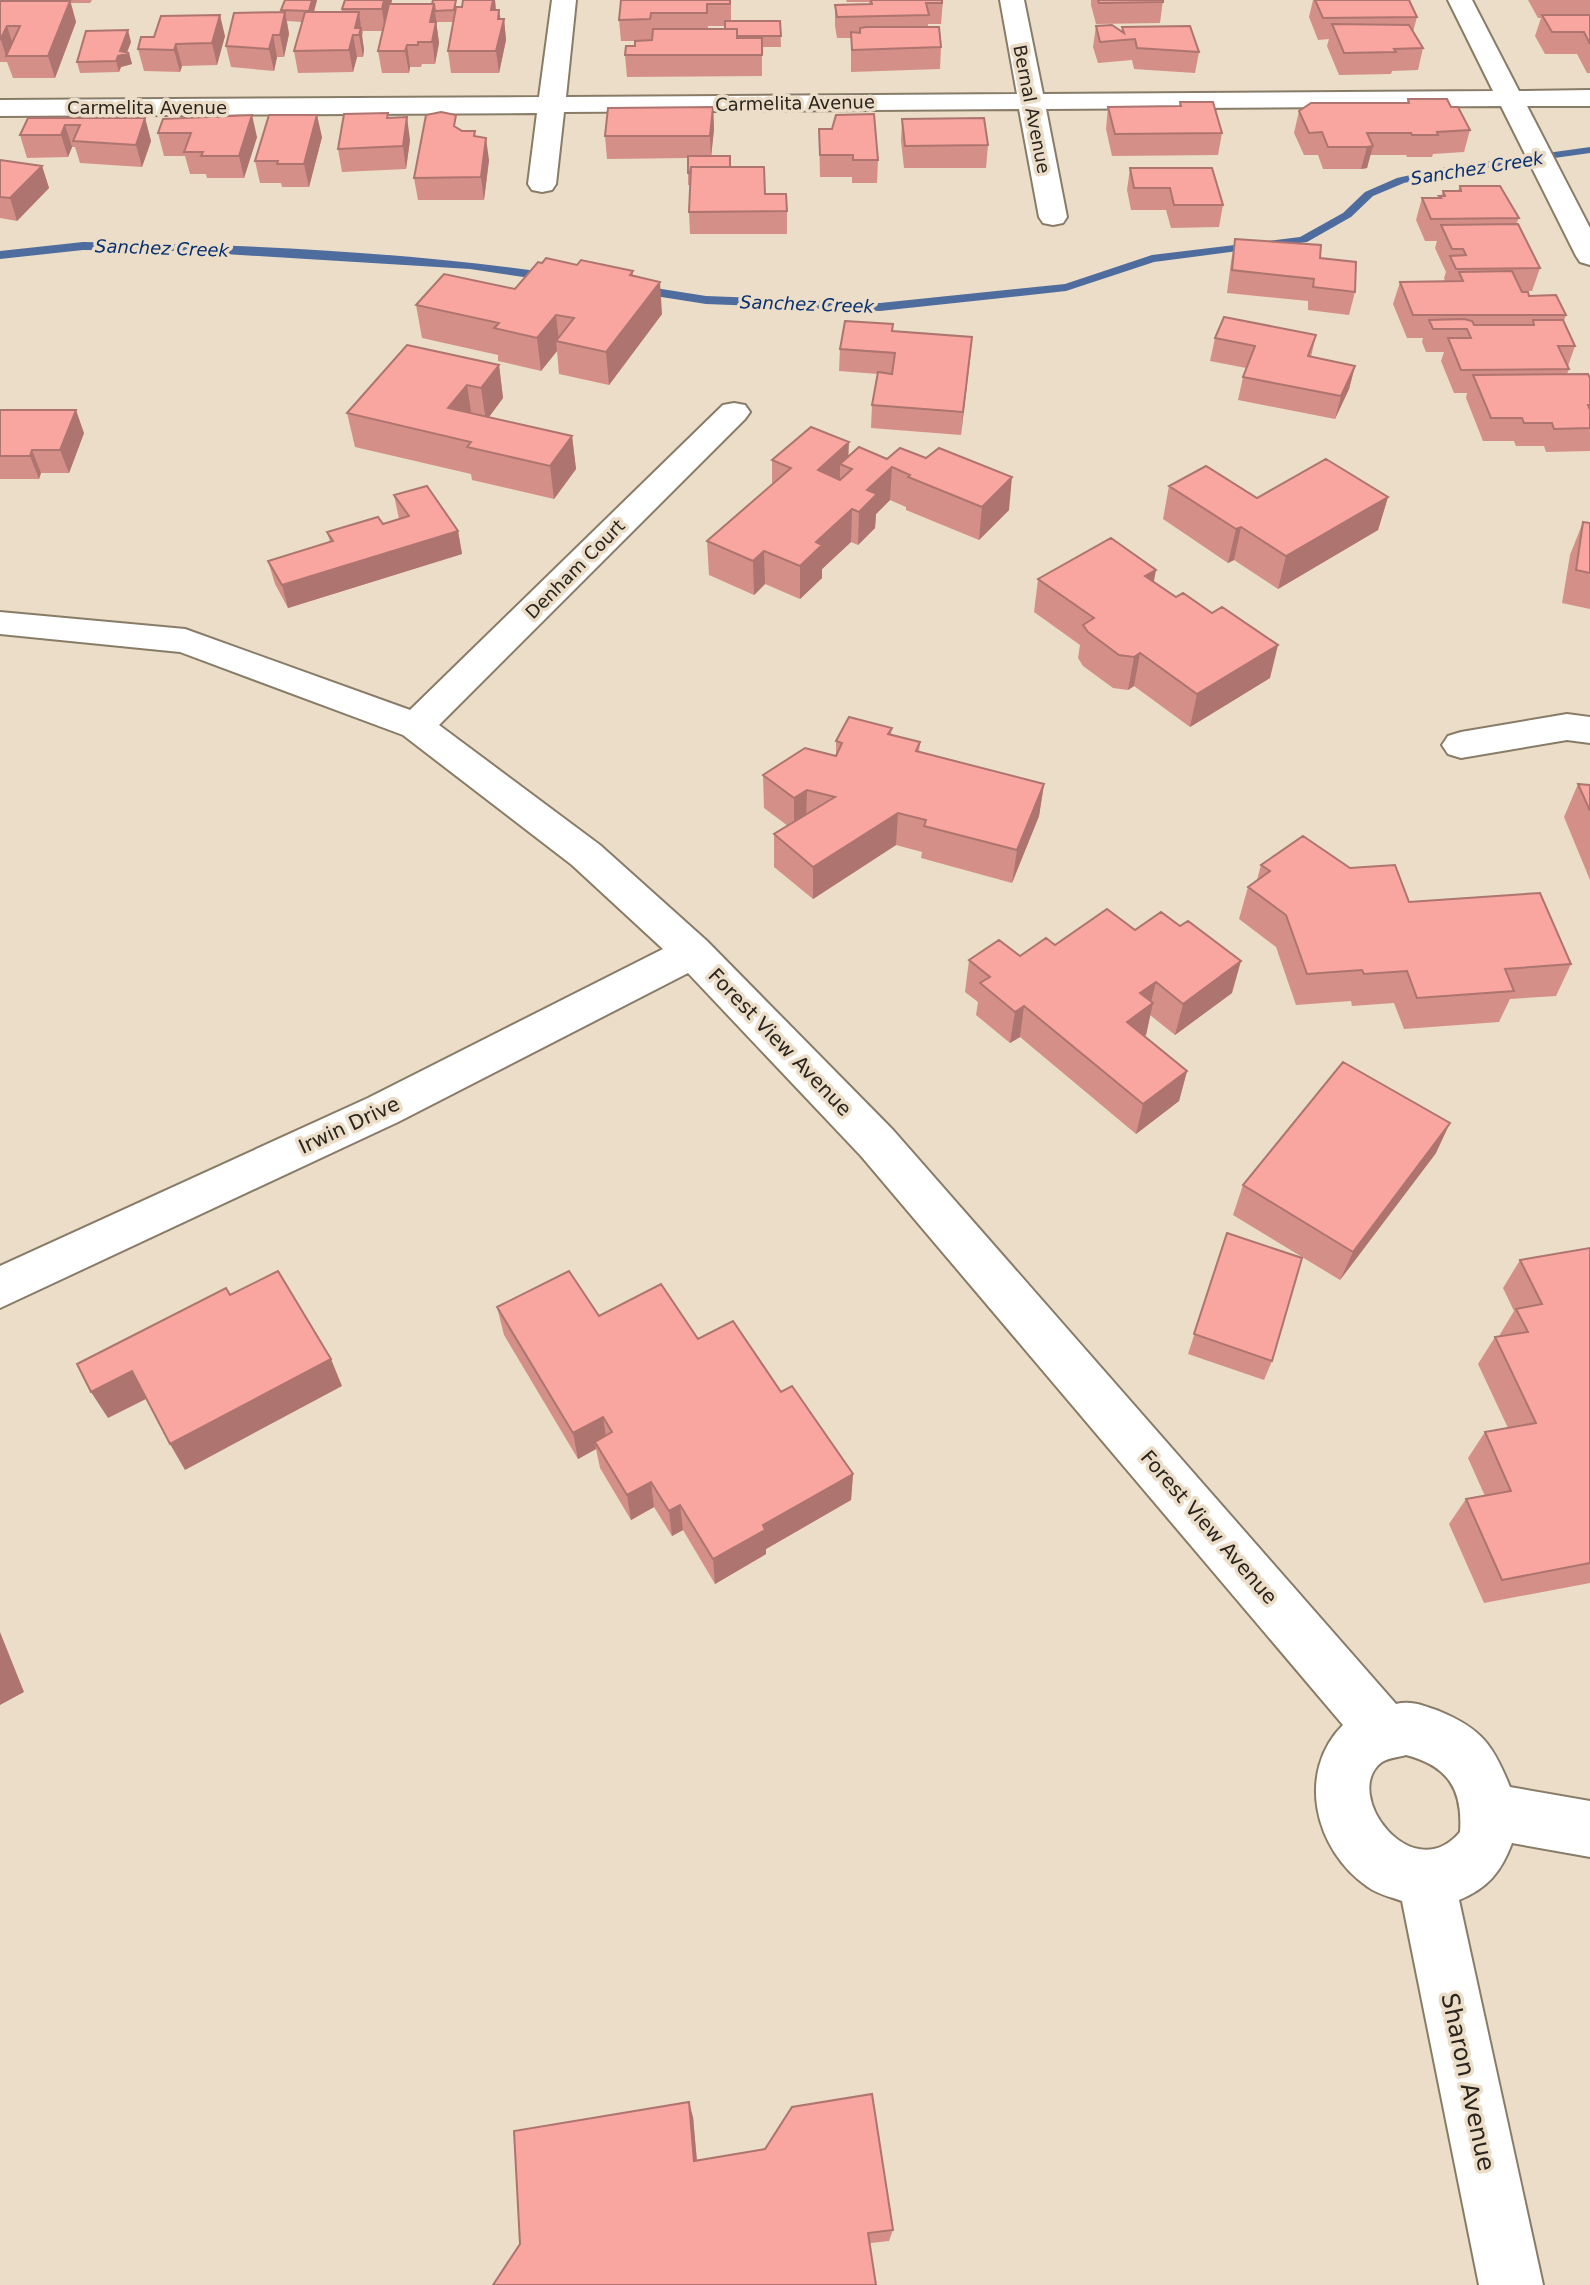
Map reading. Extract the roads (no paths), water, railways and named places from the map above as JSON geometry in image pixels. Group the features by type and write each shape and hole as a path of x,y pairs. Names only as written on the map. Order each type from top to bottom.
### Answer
{"street":[{"path":"542,184 549,105 564,0"},
{"name":"Bernal Avenue","path":"1012,0 1053,217"},
{"path":"1460,0 1590,256"},
{"name":"Carmelita Avenue","path":"0,108 1590,98"},
{"name":"Denham Court","path":"416,726 734,412"},
{"name":"Forest View Avenue","path":"0,623 185,641 416,726 586,855 693,952 877,1143 1383,1730"},
{"path":"1461,745 1567,727 1590,730"},
{"name":"Irwin Drive","path":"0,1288 383,1110 693,952"},
{"path":"1406,1728 1430,1734 1453,1746 1472,1764 1484,1788 1490,1811 1489,1833 1480,1852 1467,1868 1448,1876 1426,1878 1401,1873 1379,1860 1360,1842 1346,1820 1341,1796 1342,1774 1350,1753 1364,1739 1383,1730 1406,1728"},
{"path":"1490,1811 1590,1829"},
{"name":"Sharon Avenue","path":"1426,1878 1511,2285"}],"waterway":[{"name":"Sanchez Creek","path":"636,289 706,300 880,307 1066,287 1152,259 1303,240 1347,215 1369,194 1401,180 1442,171 1590,150"},
{"name":"Sanchez Creek","path":"0,255 83,246 176,247 470,265 551,277"}]}
